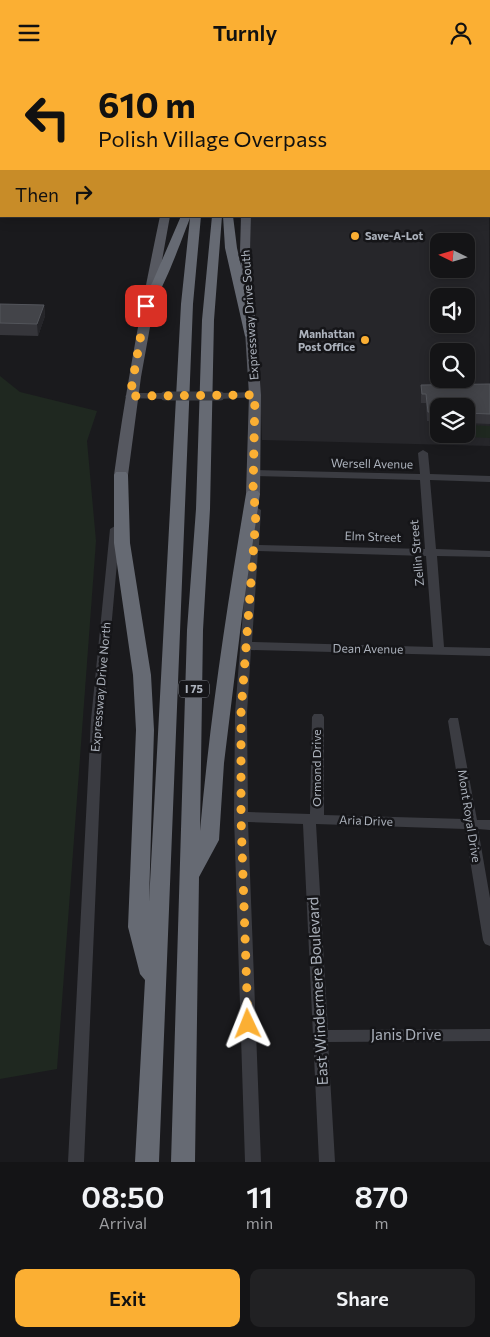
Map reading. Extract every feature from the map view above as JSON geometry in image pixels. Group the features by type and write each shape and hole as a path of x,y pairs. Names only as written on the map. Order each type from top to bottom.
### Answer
{"highway":[{"path":"146,306 159,281 186,217"},
{"name":"I 75","path":"147,1162 187,304 196,217"},
{"name":"I 75","path":"182,1162 191,874 191,782 195,639 203,509 208,320 217,217"},
{"path":"228,217 231,247 251,336"},
{"path":"121,475 123,552 142,675 145,730 138,927 154,986"},
{"path":"191,874 209,840 215,763 235,608 253,494"}],"main road":[{"name":"Expressway Drive North","path":"121,475 130,396 165,217"},
{"name":"Expressway Drive South","path":"246,217 245,251 255,395 253,494"}],"street":[{"path":"130,396 255,395"},
{"name":"Zellin Street","path":"423,453 438,651"},
{"name":"Wersell Avenue","path":"254,473 490,479"},
{"name":"Expressway Drive North","path":"76,1162 97,720 121,475"},
{"name":"Expressway Drive South","path":"253,494 256,510 254,548 241,713 241,817 253,1162"},
{"name":"Elm Street","path":"254,548 490,554"},
{"name":"Dean Avenue","path":"246,646 490,652"},
{"name":"Ormond Drive","path":"313,819 318,717"},
{"name":"Mont Royal Drive","path":"454,721 490,940"},
{"name":"Aria Drive","path":"241,817 490,825"},
{"name":"East Windermere Boulevard","path":"313,819 327,1162"},
{"name":"Janis Drive","path":"321,1036 490,1035"}],"shaded area":[{"path":"251,217 489,217 490,446 262,440 259,362 250,247"},
{"path":"0,376 20,392 97,411 87,441 96,541 57,1069 0,1079"},
{"path":"475,425 490,426 490,438 475,437"}],"building":[{"path":"0,304 44,305 37,324 0,323"},
{"path":"475,384 490,384 490,414 475,413 475,398 430,398 430,412 428,412 426,394 422,394 421,385 430,385 430,388 475,388"}],"place":[{"name":"Save-A-Lot","path":"355,236"},
{"name":"Manhattan Post Office","path":"365,340"}],"route":[{"path":"146,306 130,396 255,395 253,494 256,510 241,713 241,817 248,1024"}]}
